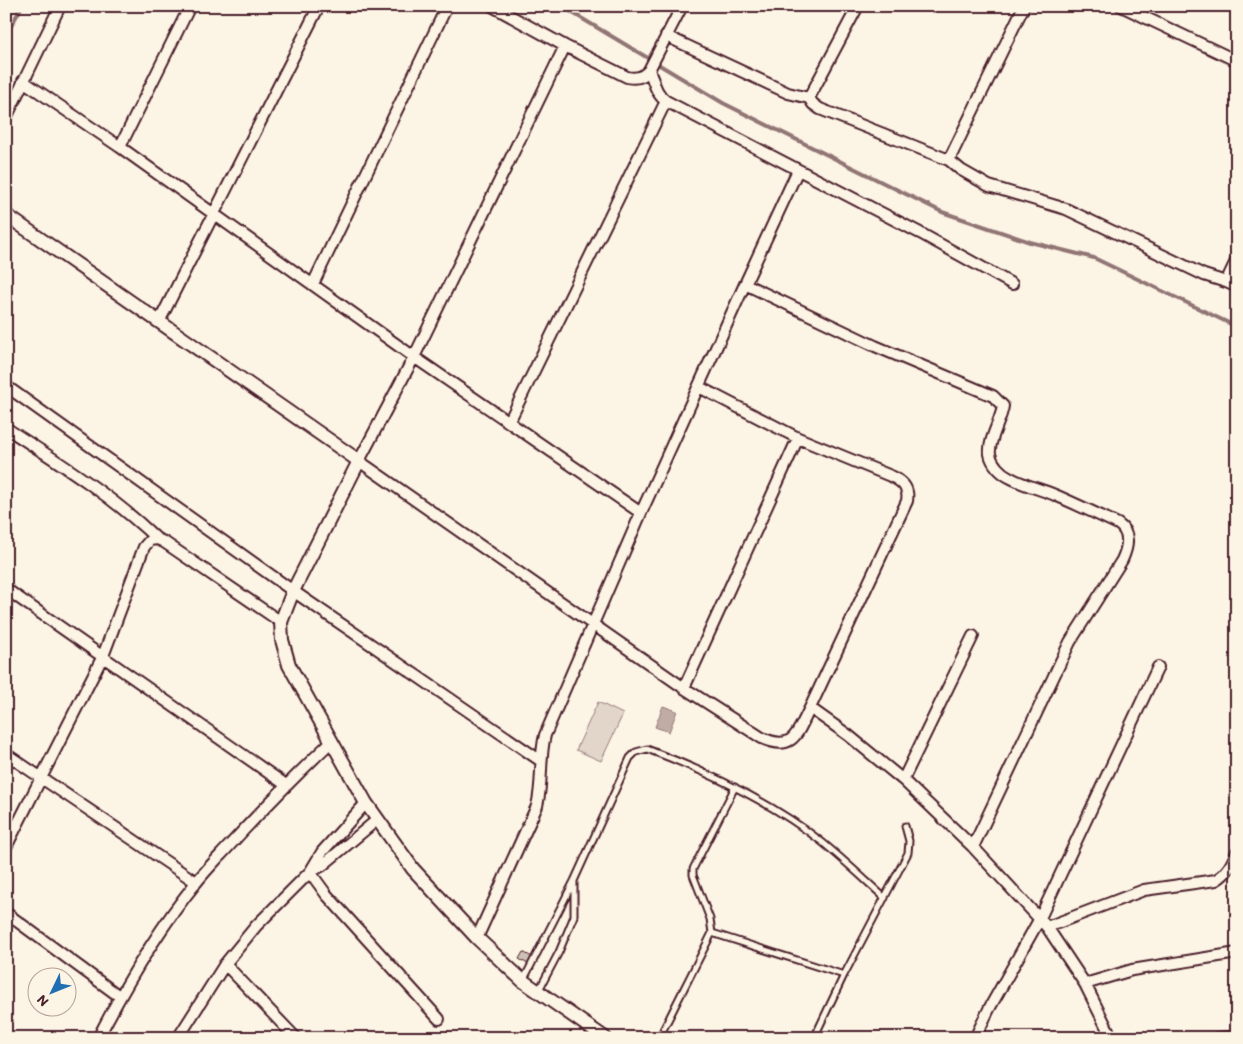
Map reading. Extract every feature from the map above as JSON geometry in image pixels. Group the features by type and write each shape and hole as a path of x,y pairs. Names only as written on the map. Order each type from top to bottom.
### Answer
{"street":[{"path":"6,118 60,6"},
{"path":"120,147 190,6"},
{"path":"159,322 319,6"},
{"path":"313,284 448,6"},
{"path":"492,6 565,46 633,78 646,75 682,6"},
{"path":"809,98 858,6"},
{"path":"949,160 1024,6"},
{"path":"1121,6 1237,61"},
{"path":"666,36 788,93 809,98 820,109 949,160 961,170 989,186 1066,209 1192,270 1237,287"},
{"path":"565,46 414,357 359,460 293,591 281,622 282,640 289,665 366,803 413,869 476,938 523,981 606,1038"},
{"path":"651,67 656,88 661,97 666,101 964,256 1012,284"},
{"path":"23,81 120,147 414,357 641,513"},
{"path":"509,422 666,101"},
{"path":"476,938 537,806 540,793 541,750 545,735 641,513 798,170"},
{"path":"6,215 359,460 593,626 762,738 772,743 782,744 790,741 797,734 907,501 908,493 905,486 894,477 798,438 699,388"},
{"path":"1226,282 1237,259"},
{"path":"746,284 875,346 993,396 1003,406 990,454 1000,471 1009,478 1056,496 1118,524 1125,531 1127,548 1122,560 1070,642 973,847"},
{"path":"6,386 293,591 541,761"},
{"path":"6,428 96,487 157,539 281,622"},
{"path":"684,688 798,438"},
{"path":"6,847 103,656 144,547 150,540 157,539"},
{"path":"6,590 103,656 286,786"},
{"path":"903,780 973,636"},
{"path":"975,1038 989,1009 1043,923 1158,667"},
{"path":"810,708 848,735 903,780 973,847 1043,923 1085,984 1112,1038"},
{"path":"98,1038 120,996 160,931 196,882 332,740"},
{"path":"6,754 196,882"},
{"path":"178,1038 226,964 256,926 310,872 322,852 366,803"},
{"path":"310,872 323,865 378,820"},
{"path":"1043,923 1144,890 1216,880 1224,876 1237,852"},
{"path":"310,872 326,894 439,1019"},
{"path":"6,913 120,996"},
{"path":"1085,984 1132,970 1237,953"},
{"path":"226,964 296,1038"},
{"path":"1217,1038 1237,1037"}],"lane":[{"path":"523,981 574,881 630,758 636,752 647,749 684,763 735,787 780,814 820,841 885,898"},
{"path":"659,1038 712,933 710,919 693,875 693,869 735,787"},
{"path":"814,1038 908,853 909,841 905,826"},
{"path":"538,991 559,952 574,916 574,881"},
{"path":"712,933 844,976"}],"shaded area":[{"path":"598,702 623,714 601,761 576,750"},
{"path":"663,706 677,711 669,732 655,727"}],"building":[{"path":"523,952 532,957 528,964 519,959"}],"waterway":[{"path":"6,35 22,6"},
{"path":"561,6 723,103 942,212 1030,242 1094,258 1237,327"}]}
